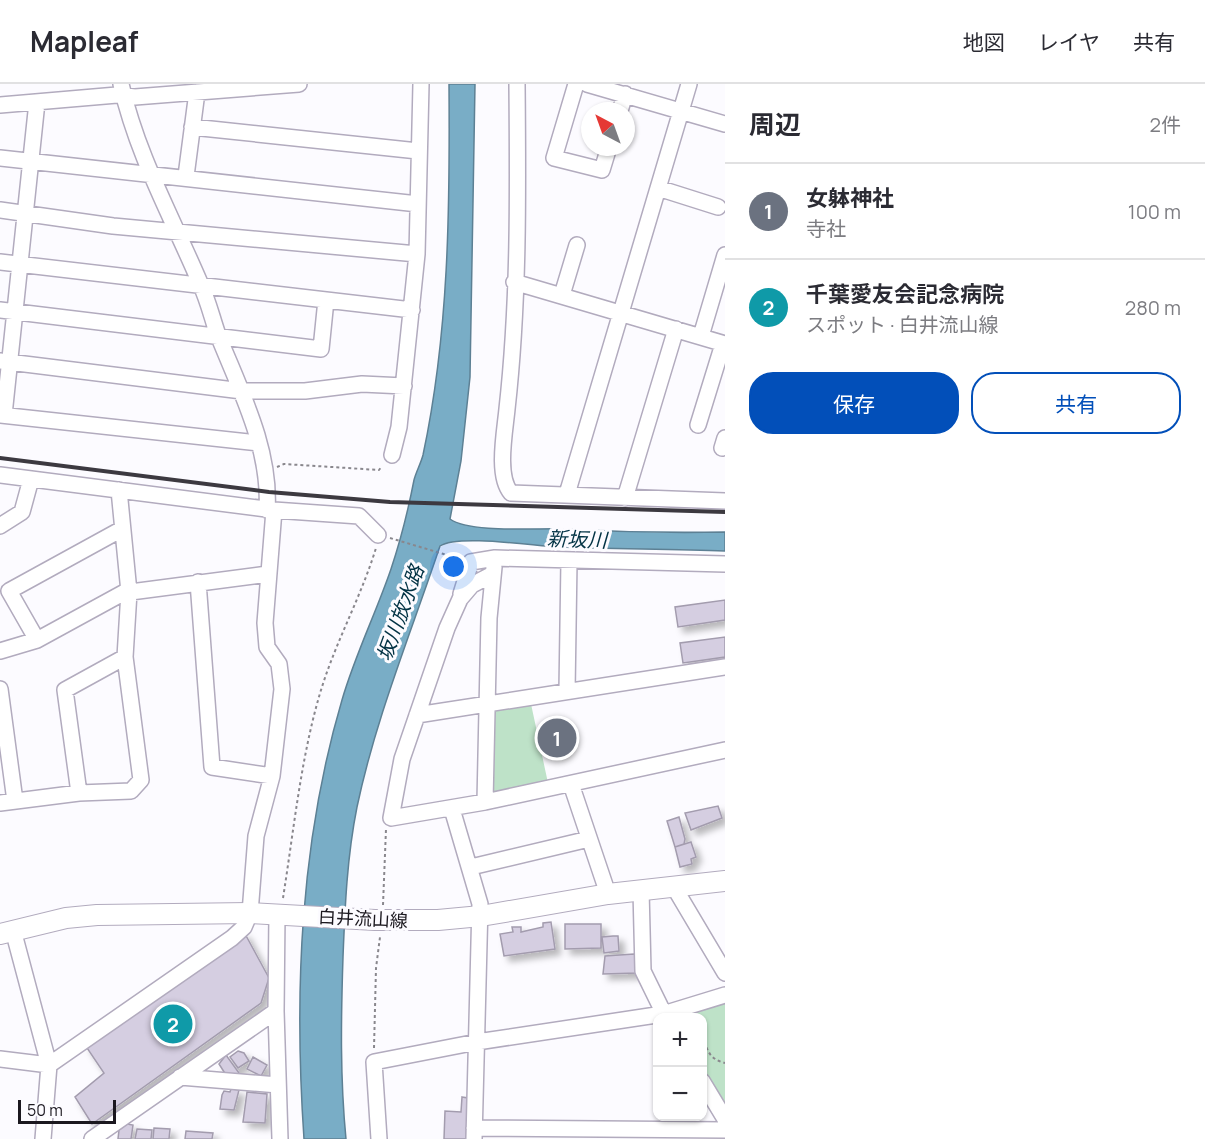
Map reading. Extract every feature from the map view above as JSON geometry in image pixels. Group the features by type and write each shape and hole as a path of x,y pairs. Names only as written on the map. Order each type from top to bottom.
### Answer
{"main road":[{"name":"白井流山線","path":"7,932 66,918 97,915 281,911 378,920 438,920 481,916 608,894 725,880"}],"street":[{"path":"0,105 122,90 135,97 168,89 299,84"},
{"path":"392,455 404,386 417,254 421,84"},
{"path":"517,84 511,378 503,448 504,485 511,493 725,501"},
{"path":"576,84 554,158 602,170 606,156"},
{"path":"567,494 690,84"},
{"path":"597,85 725,124"},
{"path":"186,176 192,127 204,89"},
{"path":"0,1059 49,1065 232,938 244,927 250,913 256,836 272,776 282,675 279,664 267,647 265,623 271,510 268,484 242,391 201,285 149,172 122,90"},
{"path":"623,102 625,94"},
{"path":"37,102 19,264 7,311 2,415 258,444"},
{"path":"192,127 418,151"},
{"path":"0,158 186,176 418,204"},
{"path":"658,188 718,207"},
{"path":"0,210 113,226 417,254"},
{"path":"562,295 577,245"},
{"path":"701,336 725,255"},
{"path":"0,262 412,310"},
{"path":"514,282 724,344 698,425"},
{"path":"7,311 321,349 326,300"},
{"path":"625,498 676,329"},
{"path":"4,362 242,391 305,391 362,384 404,386"},
{"path":"0,475 271,510 359,516 378,535"},
{"path":"0,526 22,512 31,478"},
{"path":"0,689 8,802 79,793 131,790 141,780 125,657 129,592 120,490"},
{"path":"38,640 9,591 122,529"},
{"path":"485,802 486,703 495,558"},
{"path":"725,564 495,558 471,562 460,599 402,759 391,818 485,802 725,750"},
{"path":"567,691 568,561"},
{"path":"0,651 38,640 123,593 268,574"},
{"path":"460,599 472,585 493,574"},
{"path":"198,582 212,766 272,776"},
{"path":"79,793 65,690 125,657"},
{"path":"417,715 725,667"},
{"path":"571,784 608,894"},
{"path":"452,808 471,867 481,916 474,1133 725,1130"},
{"path":"471,867 589,839"},
{"path":"674,887 725,974"},
{"path":"641,891 643,971 664,1013"},
{"path":"280,1139 276,1011 281,911"},
{"path":"7,932 49,1065 43,1139"},
{"path":"674,1013 725,995"},
{"path":"92,1139 276,1011"},
{"path":"380,1139 374,1062 477,1042 653,1018"},
{"path":"180,1077 278,1085"},
{"path":"707,1089 725,1119"}],"path":[{"path":"265,474 284,464 379,470 392,455"},
{"path":"281,911 306,758 321,690 367,576 378,535 471,562"},
{"path":"374,1062 378,920 386,829 391,818"},
{"path":"707,1049 713,1060 725,1063"}],"green space":[{"path":"531,704 548,783 494,793 491,787 492,712 496,709"},
{"path":"725,1002 725,1107 707,1073 707,1013 691,1013"}],"water":[{"path":"449,84 475,84 470,377 461,461 450,519 472,526 504,529 725,532 725,551 559,547 479,541 463,541 440,546 374,740 357,807 351,844 347,882 341,1025 346,1139 304,1139 300,1028 304,918 309,863 317,808 342,700 395,558 414,480 423,455 432,409 446,270"}],"building":[{"path":"725,600 725,620 678,627 675,607"},
{"path":"725,637 725,657 683,663 680,643"},
{"path":"558,724 560,733 566,735 568,741 562,745 563,748 556,750 555,747 550,748 547,736 550,735 548,726"},
{"path":"718,806 722,818 691,830 685,813"},
{"path":"679,817 685,839 684,844 675,847 667,821"},
{"path":"691,842 696,857 691,859 692,864 680,867 675,847"},
{"path":"551,922 555,949 504,956 500,934 513,932 512,927 521,927 521,932 543,927 543,923"},
{"path":"565,924 601,924 601,948 565,949"},
{"path":"244,932 269,978 261,1003 92,1124 75,1097 104,1073 85,1045"},
{"path":"618,936 619,951 604,953 602,937"},
{"path":"634,954 637,957 637,973 603,974 605,956"},
{"path":"238,1051 244,1053 249,1061 238,1068 230,1057"},
{"path":"226,1055 239,1073 235,1076 226,1075 219,1064"},
{"path":"253,1057 267,1065 261,1076 247,1069"},
{"path":"231,1089 239,1090 234,1110 220,1109 224,1091 230,1092"},
{"path":"247,1092 267,1094 265,1123 243,1122"},
{"path":"462,1097 468,1098 466,1139 444,1139 445,1111 461,1112"},
{"path":"127,1124 133,1125 131,1139 118,1139 119,1130"},
{"path":"154,1128 170,1129 169,1139 153,1139"},
{"path":"137,1129 152,1130 151,1139 135,1139"},
{"path":"186,1131 213,1133 212,1139 185,1139"}],"railway":[{"path":"0,458 269,492 390,502 725,512"}],"place":[{"name":"女躰神社","path":"557,738"},
{"name":"千葉愛友会記念病院","path":"173,1024"}],"water label":[{"name":"新坂川","path":"577,539"},
{"name":"坂川放水路","path":"400,613"}]}
